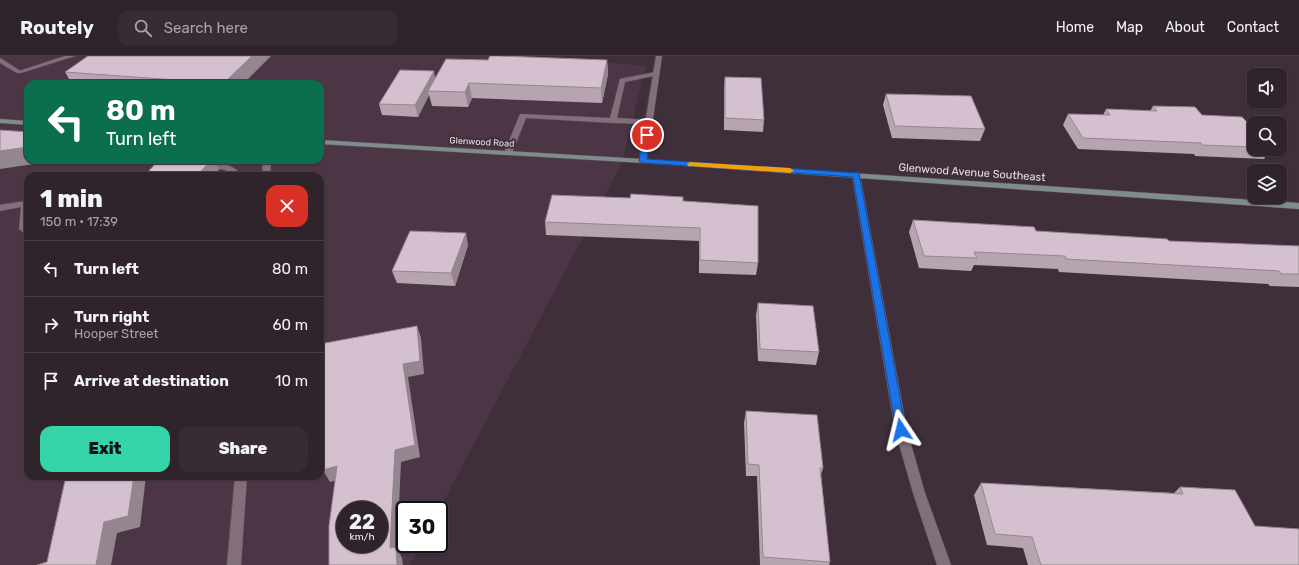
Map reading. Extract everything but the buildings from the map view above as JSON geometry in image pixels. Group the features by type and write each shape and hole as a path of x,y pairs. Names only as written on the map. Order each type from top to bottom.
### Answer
{"main road":[{"path":"0,121 24,122"},
{"name":"Glenwood Road","path":"324,142 643,161"},
{"name":"Glenwood Avenue Southeast","path":"643,161 1299,206"}],"street":[{"path":"0,60 19,72 72,56"},
{"path":"643,161 659,56"},
{"path":"613,121 622,80 656,74"},
{"path":"508,153 523,116 649,122"},
{"path":"203,164 223,166 235,172"},
{"path":"856,175 901,430 919,493 944,565"},
{"path":"0,208 24,204"},
{"path":"234,565 241,480"}],"shaded area":[{"path":"0,56 531,56 646,66 621,165 444,501 396,501 396,553 416,553 410,565 0,565"}],"slow traffic":[{"path":"690,164 790,171"}],"route":[{"path":"647,135 643,161 856,175 901,430"}]}
